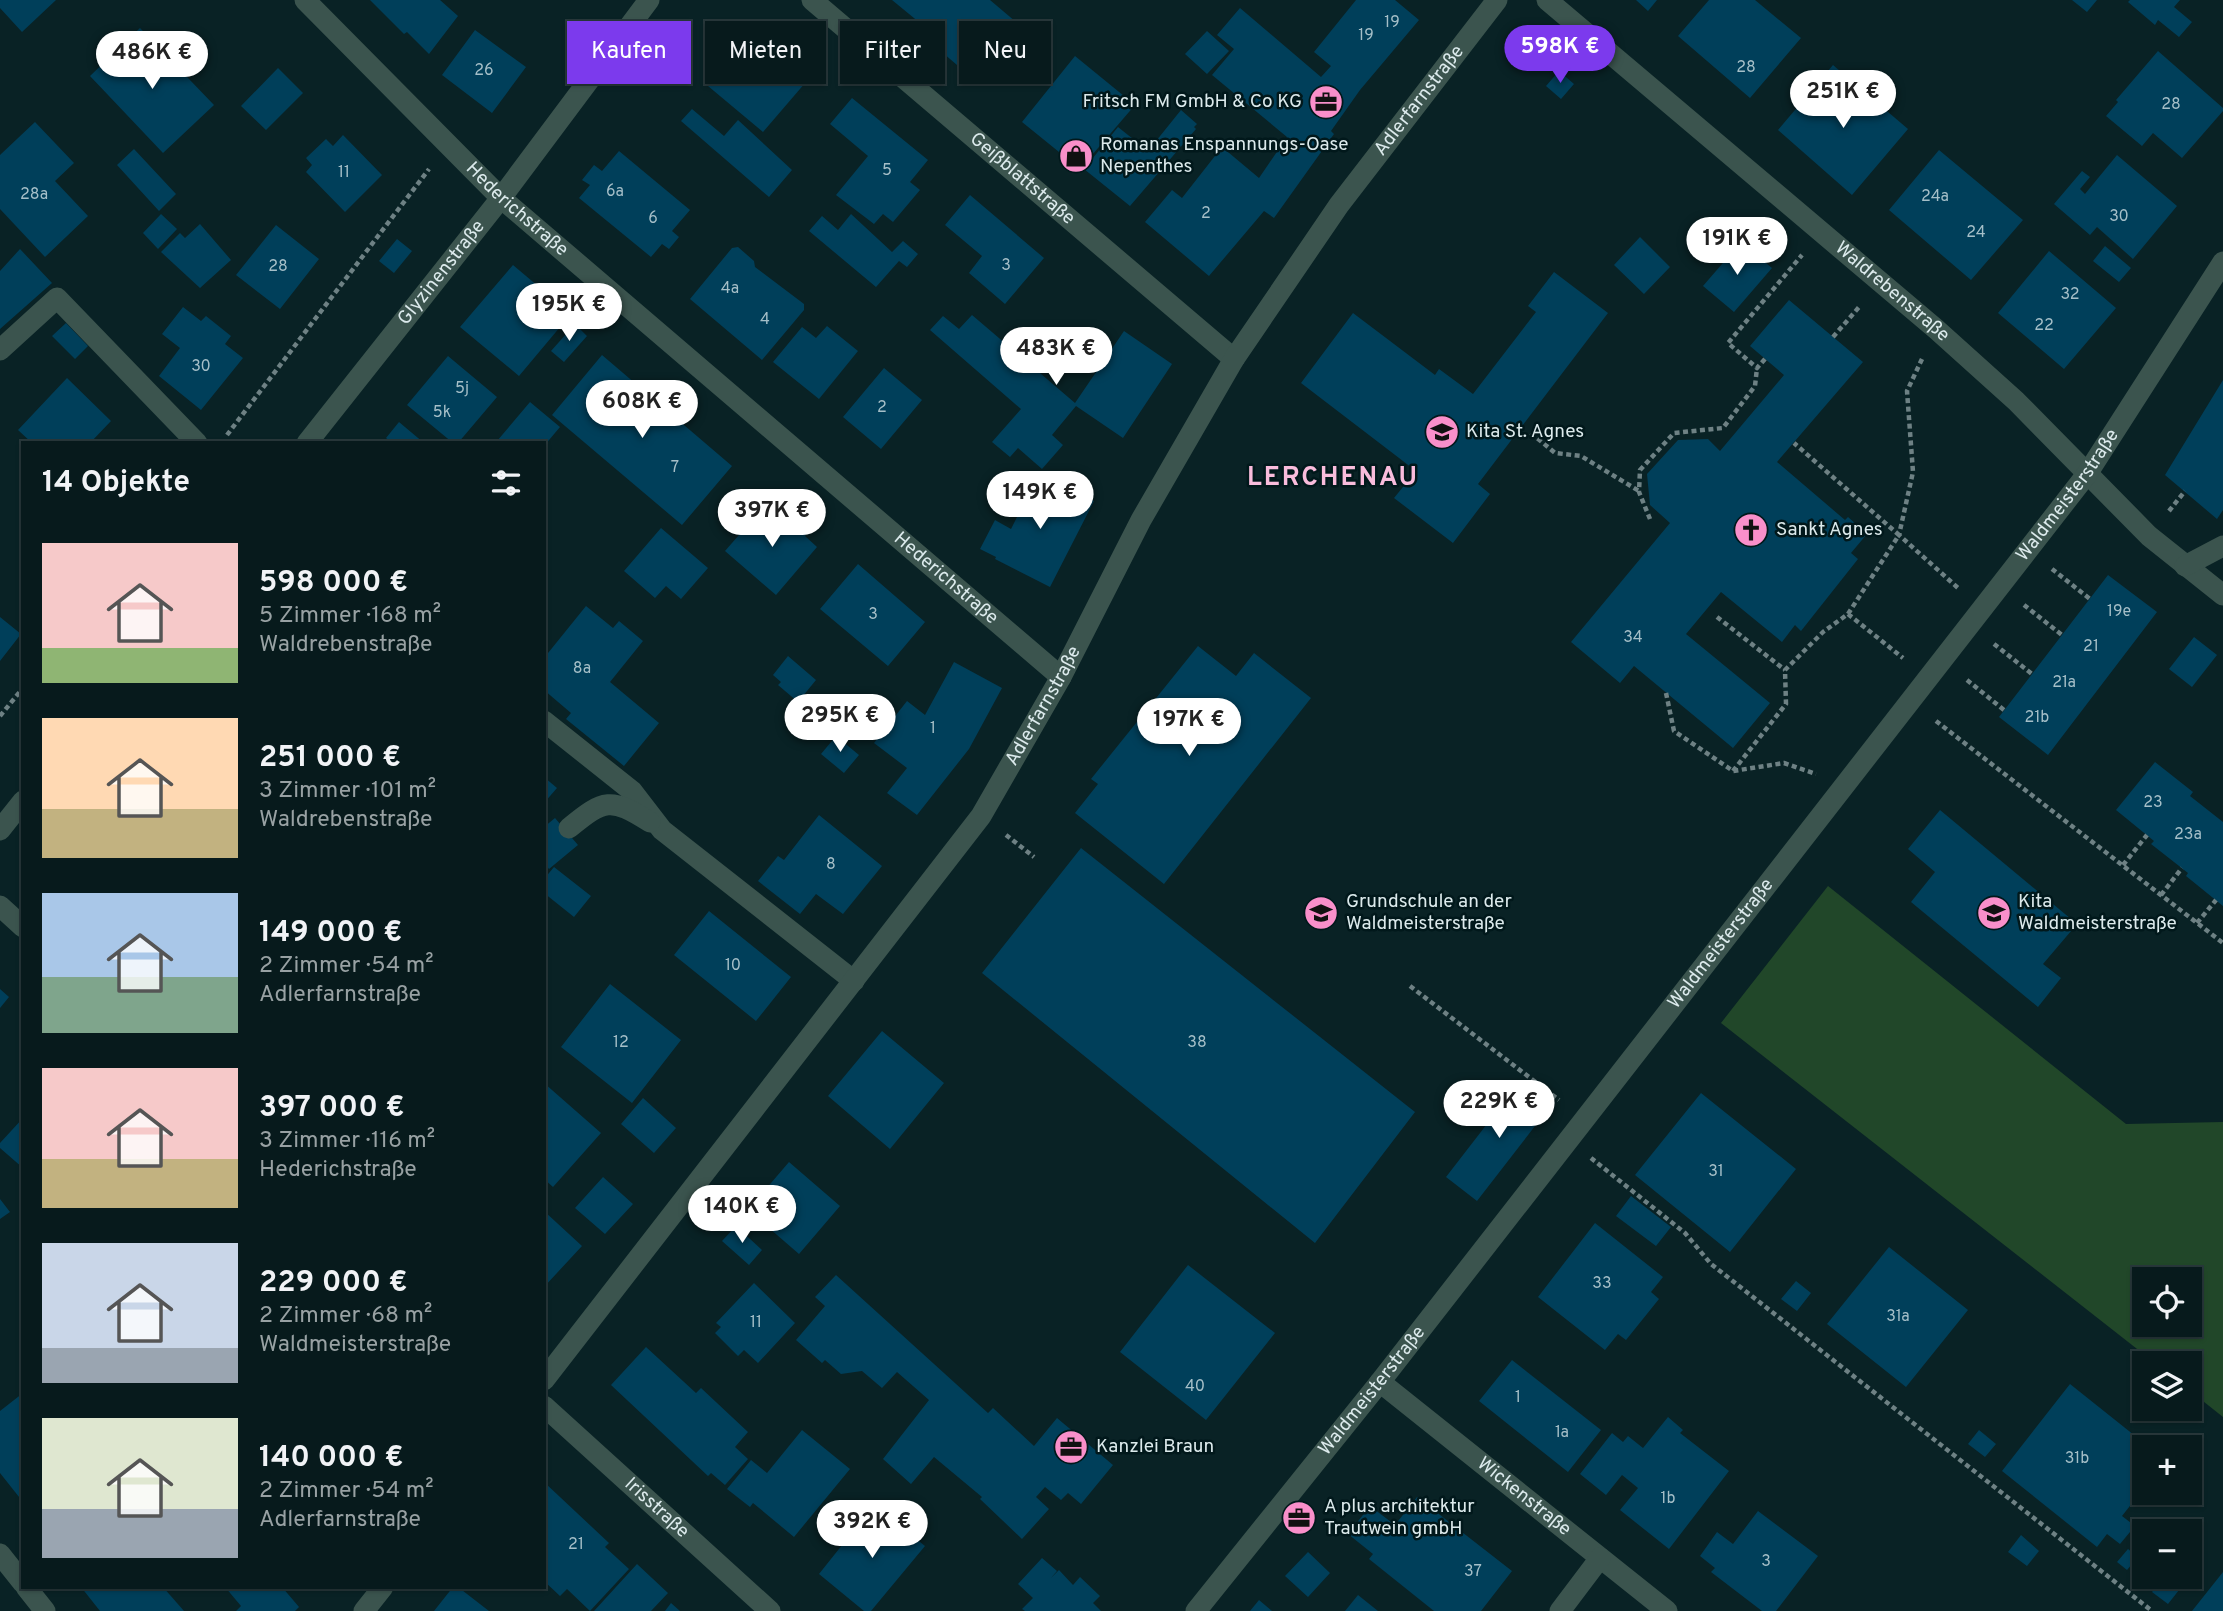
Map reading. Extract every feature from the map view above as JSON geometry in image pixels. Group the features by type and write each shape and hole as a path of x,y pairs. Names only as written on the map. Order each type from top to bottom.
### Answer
{"street":[{"name":"Hederichstraße","path":"305,0 501,198 1061,677"},
{"name":"Glyzinenstraße","path":"309,441 501,198 649,0"},
{"name":"Geißblattstraße","path":"811,0 1234,359"},
{"name":"Adlerfarnstraße","path":"546,1377 981,816 1061,677 1141,520 1234,359 1339,205 1497,0"},
{"name":"Waldrebenstraße","path":"1547,0 1936,329 2016,401 2149,536 2223,595"},
{"name":"Waldmeisterstraße","path":"1196,1611 1380,1382 2087,474 2223,262"},
{"path":"0,350 57,298 195,441"},
{"path":"2185,566 2223,546"},
{"path":"546,723 632,791 662,831"},
{"path":"0,830 21,804"},
{"path":"569,828 589,812 606,804 628,808 662,831 854,981"},
{"path":"0,906 21,925"},
{"name":"Wickenstraße","path":"1380,1382 1667,1611"},
{"name":"Irisstraße","path":"546,1408 770,1611"},
{"path":"0,1554 21,1580"},
{"path":"1560,1611 1600,1558"},
{"path":"28,1589 45,1611"},
{"path":"364,1611 381,1589"}],"path":[{"path":"224,441 447,146"},
{"path":"1758,368 1728,343 1821,233"},
{"path":"1833,337 1880,283"},
{"path":"1733,771 1786,704 1785,670 1823,632 1848,614 1899,535 1913,471 1908,391 1936,329"},
{"path":"1650,519 1639,492 1640,470 1674,433 1723,428 1755,386 1758,368 1765,359"},
{"path":"1531,433 1555,453 1581,456 1639,492"},
{"path":"1794,443 1899,535 2032,674"},
{"path":"2028,551 2090,599"},
{"path":"2000,587 2062,635"},
{"path":"1848,614 1928,679"},
{"path":"1717,617 1785,670"},
{"path":"1942,661 2004,710"},
{"path":"0,716 21,690"},
{"path":"1665,693 1674,731 1733,771 1784,762 1816,774"},
{"path":"1911,701 2223,943"},
{"path":"1002,832 1034,857"},
{"path":"2123,865 2147,835"},
{"path":"2161,895 2182,868"},
{"path":"2197,923 2216,900"},
{"path":"1410,986 1556,1098"},
{"path":"1569,1140 1685,1233 1711,1264 2152,1611"}],"green space":[{"path":"1828,886 2126,1124 2223,1122 2223,1417 2202,1400 2202,1351 2140,1351 1721,1023"}],"building":[{"path":"0,0 56,0 22,32 0,8"},
{"path":"370,0 440,0 458,16 429,54 407,32 404,34"},
{"path":"892,0 990,0 1015,21 959,21 959,67 945,55 945,21 918,21"},
{"path":"1356,0 1395,0 1419,20 1360,90 1331,131 1334,134 1274,218 1264,211 1209,276 1145,222 1172,190 1182,198 1222,147 1259,178 1287,137 1212,75 1234,49 1217,35 1240,8 1321,77 1331,66 1314,52"},
{"path":"1636,0 1657,0 1648,11"},
{"path":"1709,0 1755,0 1801,38 1750,98 1678,36"},
{"path":"2072,0 2097,0 2087,12"},
{"path":"2180,0 2174,7 2192,22 2179,37 2158,20 2155,25 2128,2"},
{"path":"140,28 214,105 163,153 90,76"},
{"path":"475,30 526,67 492,113 442,75"},
{"path":"1207,31 1229,51 1207,74 1185,54"},
{"path":"2158,51 2223,108 2182,158 2153,133 2142,146 2106,116 2118,102 2116,100"},
{"path":"1075,56 1135,105 1080,169 1022,122"},
{"path":"1833,65 1908,129 1852,195 1778,130"},
{"path":"278,68 303,93 266,130 241,106"},
{"path":"1559,71 1574,84 1561,99 1546,86"},
{"path":"710,84 804,84 763,132 708,86"},
{"path":"852,98 928,160 910,182 920,190 893,222 883,214 874,224 836,195 868,156 830,124"},
{"path":"692,109 724,136 738,120 792,170 769,197 681,121"},
{"path":"1181,110 1197,124 1194,127 1196,129 1130,206 1084,169 1118,127 1148,151"},
{"path":"35,122 74,163 55,181 88,216 45,257 0,209 0,155"},
{"path":"343,135 382,175 345,212 306,172 312,165 306,158 326,139 333,146"},
{"path":"134,149 176,194 159,211 117,165"},
{"path":"1939,150 2023,220 1971,280 1889,210"},
{"path":"619,151 690,210 672,231 679,237 669,249 662,244 651,257 579,198 590,185 582,180 594,165 602,171"},
{"path":"2117,155 2177,206 2133,259 2097,227 2090,235 2054,204 2082,171 2090,177 2080,189 2085,194"},
{"path":"970,195 1044,258 1005,304 969,273 982,256 945,225"},
{"path":"161,214 177,229 158,249 143,233"},
{"path":"851,214 892,252 903,241 918,254 907,267 899,261 876,287 809,231 822,216 838,230"},
{"path":"200,224 231,260 200,288 161,252 180,233 185,238"},
{"path":"276,225 319,259 280,309 236,275"},
{"path":"1640,237 1670,267 1644,294 1614,265"},
{"path":"397,239 412,251 394,273 379,261"},
{"path":"1741,242 1772,268 1734,312 1703,286"},
{"path":"2105,246 2131,268 2119,282 2093,261"},
{"path":"738,247 754,261 755,267 804,304 804,310 762,360 690,299 732,248"},
{"path":"20,249 52,283 0,329 0,271"},
{"path":"2049,251 2116,308 2064,369 1998,313"},
{"path":"513,265 571,314 519,376 460,327"},
{"name":"Kita St. Agnes","path":"1554,272 1608,313 1478,484 1490,494 1453,543 1394,498 1416,471 1301,383 1353,313 1435,375 1439,369 1473,394 1536,312 1528,306"},
{"path":"1789,300 1863,362 1777,462 1845,520 1848,517 1867,534 1851,553 1858,559 1801,631 1795,625 1782,642 1721,592 1686,634 1770,703 1733,748 1634,666 1620,683 1571,642 1670,523 1650,505 1647,474 1678,440 1708,439 1720,451 1784,375 1750,346"},
{"path":"183,307 201,321 206,316 231,336 225,344 243,358 201,410 159,376 180,348 162,334"},
{"path":"972,315 1075,403 1124,331 1172,364 1123,438 1076,406 1052,435 1063,445 1042,469 1018,448 1010,457 992,442 1021,409 930,330 943,316 959,329"},
{"path":"66,323 88,346 75,359 52,336"},
{"path":"575,324 587,336 564,362 551,351"},
{"path":"827,326 858,351 819,399 773,362 802,327 816,338"},
{"path":"602,355 732,466 682,525 552,415"},
{"path":"448,356 497,397 460,441 451,441 407,405"},
{"path":"884,368 922,400 881,449 843,417"},
{"path":"67,378 111,421 92,441 30,441 18,430"},
{"path":"2223,380 2223,510 2217,519 2165,475"},
{"path":"530,402 560,427 546,444 546,441 497,441"},
{"path":"399,422 422,441 390,441 386,438"},
{"path":"1039,473 1094,501 1050,587 980,549 995,520 1011,529"},
{"path":"766,504 784,519 787,515 808,532 805,536 817,547 776,595 725,551"},
{"path":"661,528 708,568 681,599 666,586 655,598 624,571"},
{"path":"858,564 925,622 888,666 820,609"},
{"path":"2108,575 2157,612 2048,755 1999,717"},
{"path":"586,606 613,628 619,621 643,641 610,682 659,723 624,766 566,719 571,713 546,692 546,656"},
{"path":"0,617 21,634 0,661"},
{"path":"2194,637 2217,655 2192,687 2169,669"},
{"path":"1198,646 1236,676 1254,653 1311,698 1164,884 1075,813 1098,784 1091,779"},
{"path":"788,656 816,680 798,702 778,685 781,682 773,675"},
{"path":"954,662 1002,688 969,749 917,815 887,793 907,768 874,743 907,701 925,715"},
{"path":"836,736 859,755 844,773 821,754"},
{"path":"2155,762 2193,792 2190,796 2223,822 2223,906 2186,876 2188,873 2151,844 2154,841 2116,810"},
{"path":"546,779 557,788 546,801"},
{"name":"Kita Waldmeisterstraße","path":"1940,810 2077,924 2043,964 2061,978 2038,1007 1911,902 1935,872 1908,849"},
{"path":"819,815 882,866 843,914 816,894 800,914 758,881 778,856 784,860"},
{"path":"555,818 578,845 549,869 546,865 546,825"},
{"path":"1081,848 1415,1112 1315,1243 982,973"},
{"path":"554,867 591,896 574,917 546,895 546,877"},
{"path":"709,911 791,977 756,1021 674,955"},
{"path":"610,984 681,1040 632,1103 561,1047"},
{"path":"0,989 9,997 0,1008"},
{"path":"882,1031 944,1083 890,1149 828,1096"},
{"path":"1521,1080 1552,1104 1477,1201 1446,1177"},
{"path":"546,1085 601,1133 553,1187 546,1181"},
{"path":"1701,1093 1796,1169 1730,1252 1635,1175"},
{"path":"643,1098 676,1128 654,1153 621,1124"},
{"path":"21,1120 21,1166 0,1148 0,1143"},
{"path":"789,1162 840,1206 799,1254 748,1210"},
{"path":"603,1177 633,1204 605,1234 575,1208"},
{"path":"1631,1196 1671,1227 1656,1246 1616,1216"},
{"path":"0,1199 10,1212 0,1219"},
{"path":"546,1213 582,1246 546,1285"},
{"path":"1595,1223 1663,1277 1651,1292 1659,1299 1626,1340 1618,1334 1605,1350 1538,1297"},
{"path":"736,1226 762,1250 749,1265 722,1241"},
{"path":"1889,1247 1968,1310 1906,1387 1827,1324"},
{"path":"1188,1265 1275,1333 1206,1420 1120,1352"},
{"path":"836,1275 988,1413 993,1408 1034,1446 1057,1418 1113,1465 1081,1504 1068,1493 1061,1500 1045,1487 1036,1497 1049,1509 1022,1539 980,1499 982,1497 934,1457 911,1484 883,1459 929,1400 897,1372 882,1388 862,1371 841,1374 825,1360 822,1363 796,1340 825,1306 815,1297"},
{"path":"1796,1281 1811,1293 1797,1311 1781,1299"},
{"path":"754,1283 795,1323 758,1363 744,1350 738,1356 715,1333 721,1327 716,1323"},
{"path":"646,1347 696,1393 701,1388 748,1432 735,1447 748,1459 725,1485 711,1473 708,1476 611,1385"},
{"path":"1512,1360 1601,1430 1568,1472 1479,1401"},
{"path":"2070,1384 2134,1435 2132,1503 2122,1516 2132,1524 2132,1530 2120,1544 2107,1534 2097,1547 2002,1471"},
{"path":"21,1395 21,1499 0,1473 0,1411"},
{"path":"1668,1417 1683,1430 1680,1433 1729,1471 1669,1549 1620,1510 1638,1488 1622,1475 1606,1495 1580,1474 1612,1433 1623,1442 1628,1436 1643,1448"},
{"path":"802,1430 850,1469 794,1537 753,1503 750,1507 727,1489 751,1460 767,1473"},
{"path":"1979,1430 1996,1444 1985,1457 1968,1444"},
{"path":"546,1484 609,1543 605,1547 629,1569 590,1611 567,1589 560,1596 546,1583"},
{"path":"1417,1497 1512,1571 1481,1611 1434,1611 1369,1559 1373,1554 1348,1534 1370,1506 1395,1525"},
{"path":"874,1505 925,1546 871,1611 864,1611 819,1574"},
{"path":"1758,1511 1818,1556 1776,1611 1762,1611 1711,1572 1715,1568 1700,1556 1717,1532 1733,1544"},
{"path":"2021,1535 2039,1551 2027,1566 2008,1552"},
{"path":"2128,1549 2132,1552 2132,1564 2127,1570 2117,1562"},
{"path":"1308,1552 1330,1573 1308,1597 1285,1576"},
{"path":"1042,1558 1057,1571 1051,1578 1059,1570 1073,1585 1080,1577 1100,1596 1093,1603 1101,1611 1022,1609 1033,1598 1018,1584"},
{"path":"637,1564 668,1593 651,1611 594,1611"},
{"path":"2223,1572 2223,1611 2192,1611"},
{"path":"83,1589 165,1589 184,1611 100,1611"},
{"path":"227,1589 284,1589 299,1607 295,1611 236,1611 241,1606"},
{"path":"451,1589 461,1589 489,1611 434,1611"},
{"path":"2154,1589 2180,1589 2168,1604 2152,1592"},
{"path":"1358,1595 1378,1611 1345,1611"},
{"path":"1259,1600 1272,1611 1250,1611"},
{"path":"671,1603 680,1611 665,1611"}],"place":[{"name":"Fritsch FM GmbH & Co KG","path":"1326,102"},
{"name":"Romanas Enspannungs-Oase Nepenthes","path":"1076,156"},
{"name":"Kita St. Agnes","path":"1442,432"},
{"name":"Sankt Agnes","path":"1751,530"},
{"name":"Grundschule an der Waldmeisterstraße","path":"1321,913"},
{"name":"Kita Waldmeisterstraße","path":"1994,913"},
{"name":"Kanzlei Braun","path":"1071,1447"},
{"name":"A plus architektur Trautwein gmbH","path":"1299,1518"}],"district":[{"name":"LERCHENAU","path":"1333,478"}]}
